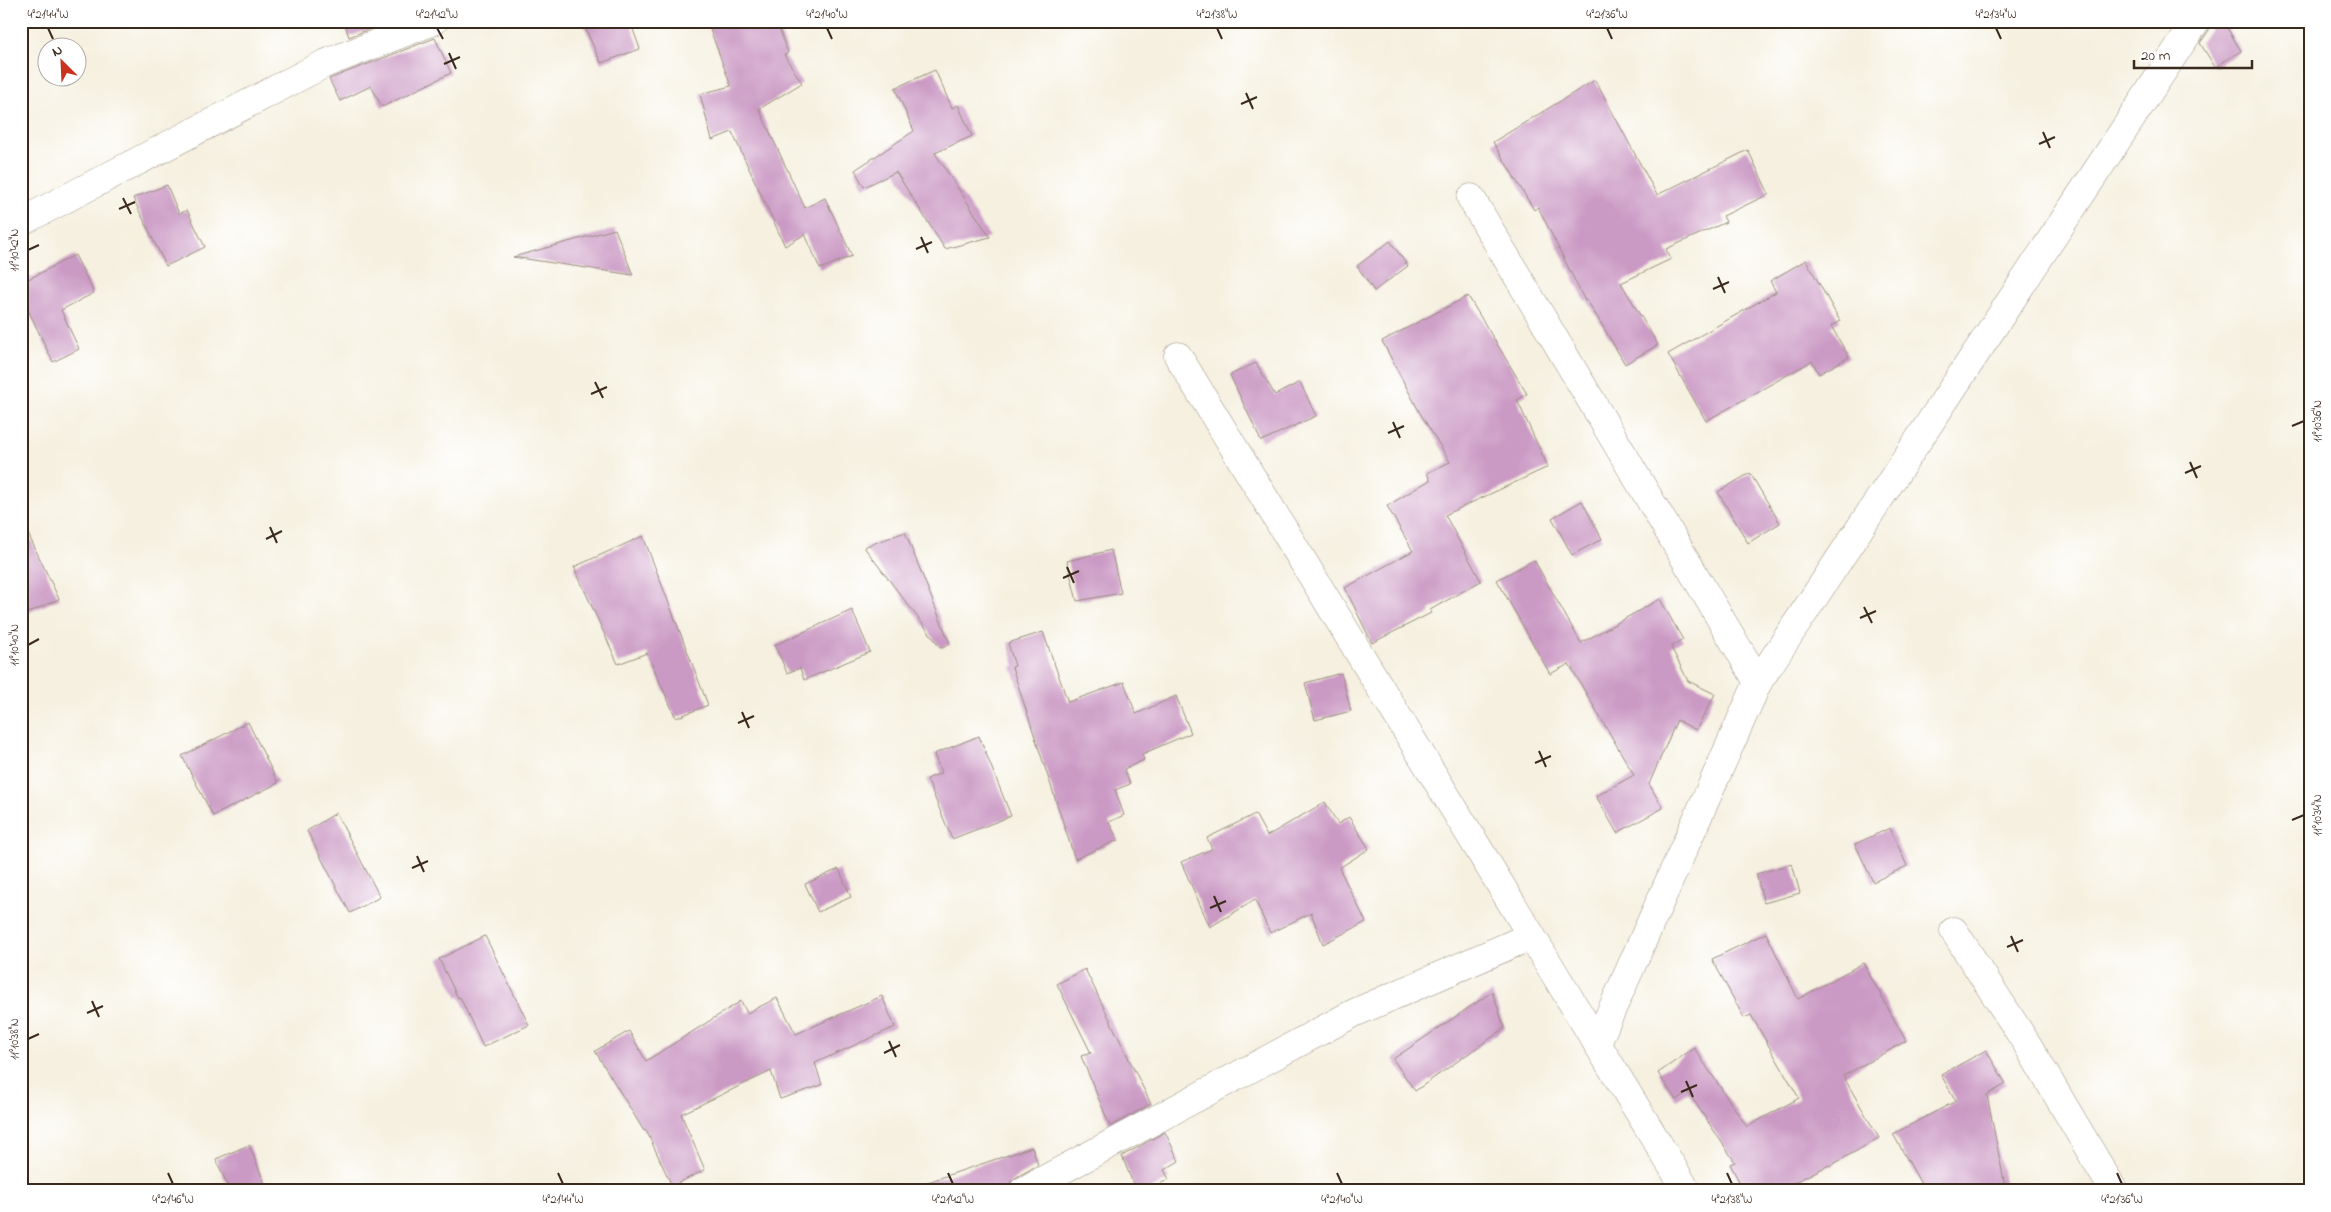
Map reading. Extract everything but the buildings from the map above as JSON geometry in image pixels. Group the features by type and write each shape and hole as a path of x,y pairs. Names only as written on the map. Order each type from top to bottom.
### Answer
{"street":[{"path":"21,222 324,64 434,21"},
{"path":"1597,1043 1758,682 2196,21"},
{"path":"1471,198 1758,682"},
{"path":"1178,356 1687,1191"},
{"path":"1954,931 2027,1044 2114,1191"},
{"path":"1023,1191 1354,1013 1531,936"}]}
